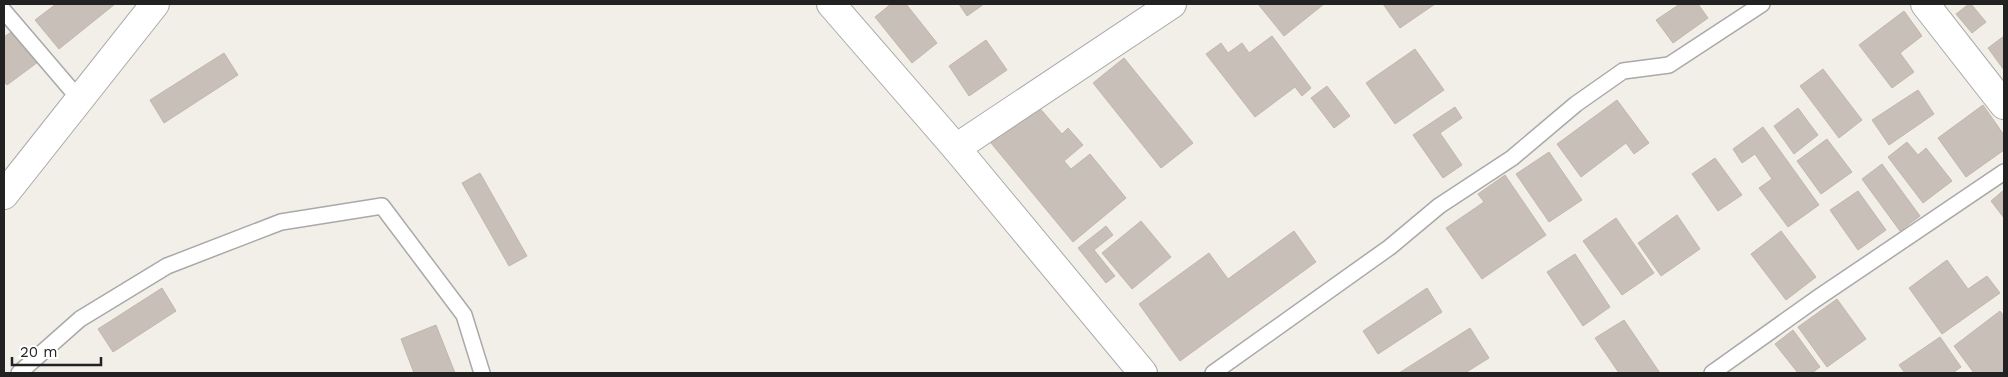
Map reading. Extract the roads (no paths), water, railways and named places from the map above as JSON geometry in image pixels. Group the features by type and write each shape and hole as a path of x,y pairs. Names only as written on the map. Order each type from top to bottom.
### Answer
{"street":[{"path":"4,195 155,4"},
{"path":"831,4 956,148 1143,373"},
{"path":"956,148 1172,4"},
{"path":"1925,4 2004,105"}],"lane":[{"path":"1213,373 1390,246 1439,206 1512,158 1576,104 1623,71 1669,65 1762,4"},
{"path":"4,11 80,100"},
{"path":"1712,373 1816,299 2004,172"},
{"path":"19,373 80,319 167,266 281,222 382,206 464,315 482,373"}]}
